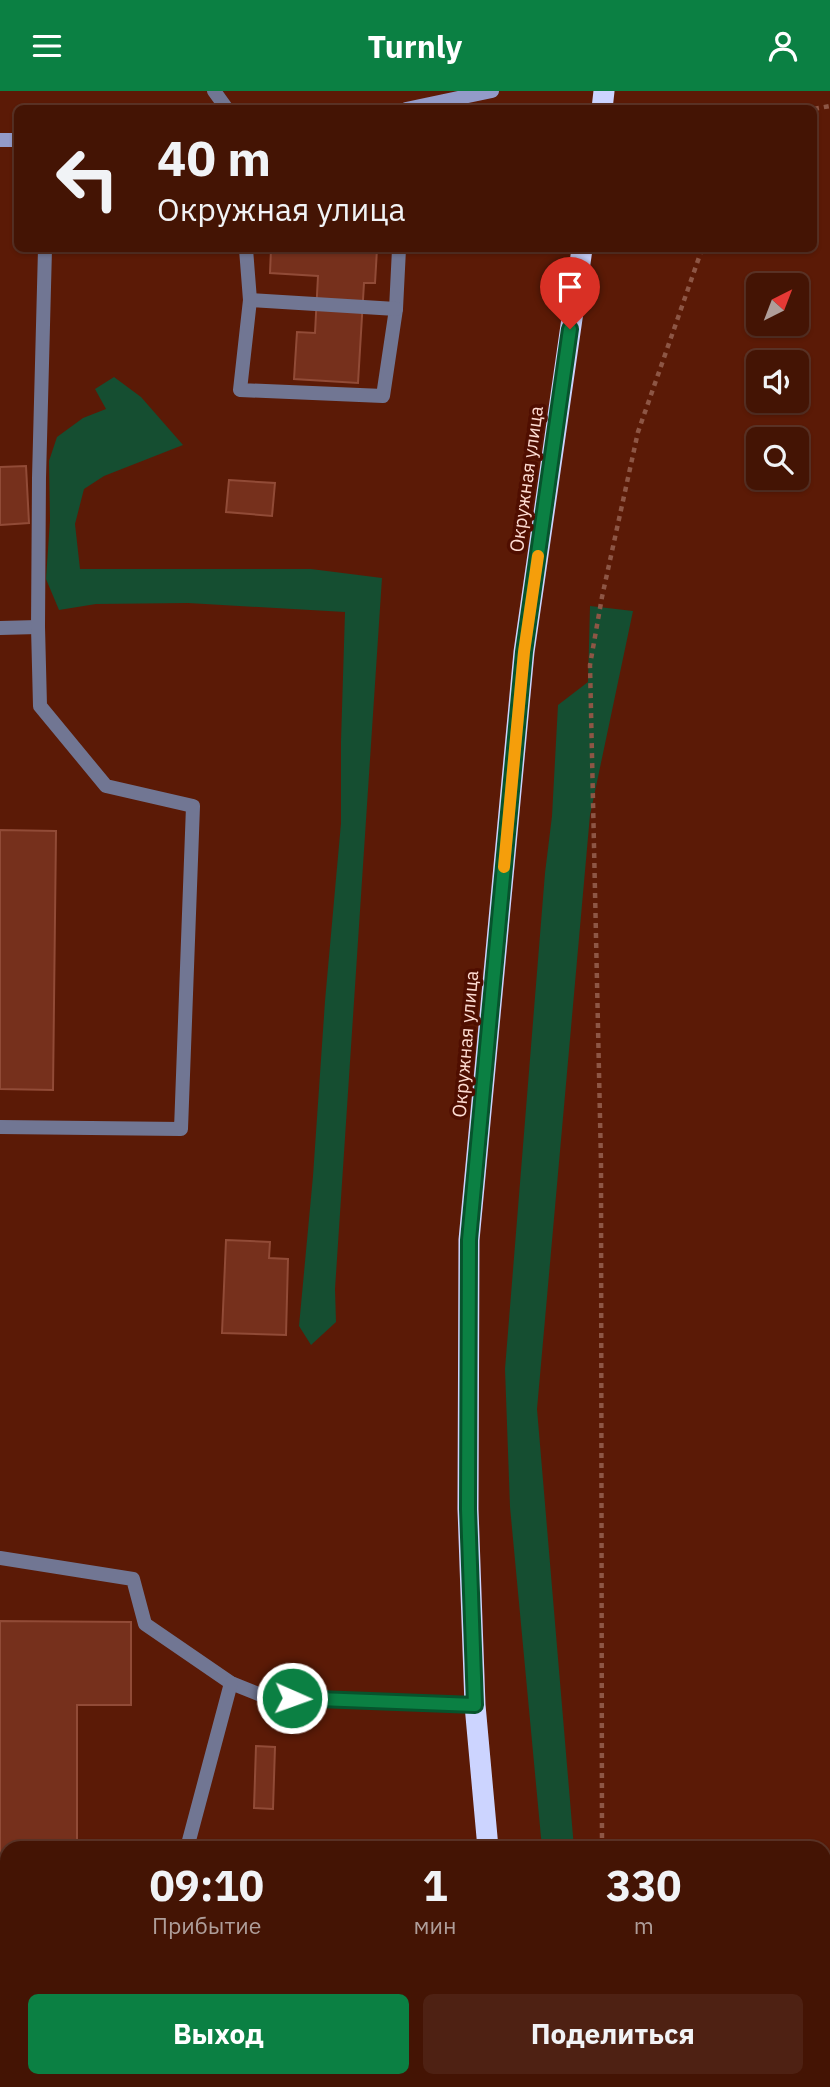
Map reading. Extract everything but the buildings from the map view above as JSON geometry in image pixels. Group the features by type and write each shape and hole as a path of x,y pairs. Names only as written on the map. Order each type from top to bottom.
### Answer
{"highway":[{"name":"Окружная улица","path":"487,1841 475,1705 468,1509 469,1240 524,652 582,252"}],"street":[{"path":"425,105 492,91"}],"lane":[{"path":"0,1127 181,1129 193,806 106,786 40,706 38,478 45,252"},
{"path":"246,252 250,300 240,390 383,397 396,309 399,252"},
{"path":"250,300 396,309"},
{"path":"0,628 38,627"},
{"path":"0,1558 133,1579 145,1624 231,1683 266,1697 475,1705"},
{"path":"189,1841 231,1683"}],"path":[{"path":"602,1841 601,1163 590,665 638,432 701,252"}],"green space":[{"path":"114,377 141,397 183,445 104,476 84,489 75,524 80,569 311,569 382,578 335,1289 336,1322 311,1345 299,1326 341,823 345,612 188,603 96,604 59,610 46,579 50,520 49,461 57,437 83,418 106,409 95,389"},
{"path":"590,606 633,611 590,815 537,1409 573,1841 541,1841 510,1507 505,1369 545,873 552,816 558,705 588,682"}],"slow traffic":[{"path":"504,867 524,652 538,556"}],"route":[{"path":"292,1698 475,1705 468,1509 469,1240 524,652 570,329"}]}
